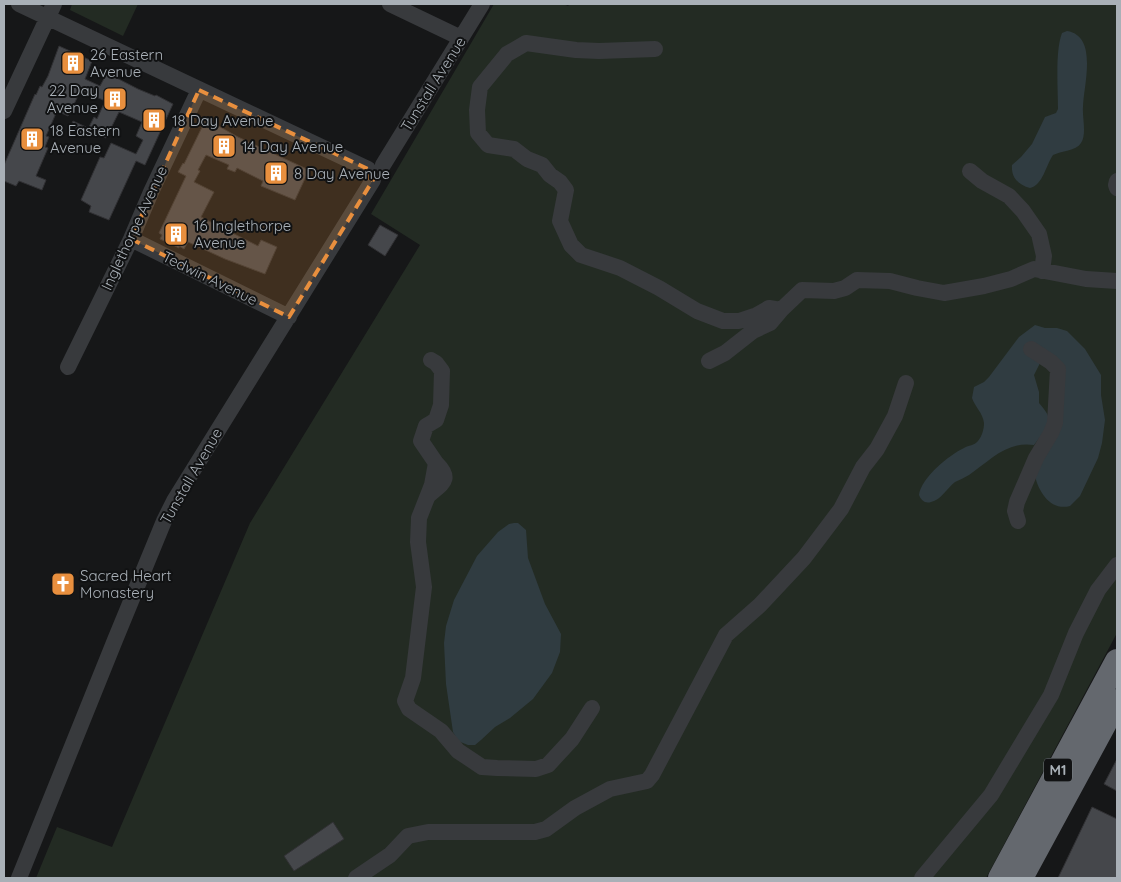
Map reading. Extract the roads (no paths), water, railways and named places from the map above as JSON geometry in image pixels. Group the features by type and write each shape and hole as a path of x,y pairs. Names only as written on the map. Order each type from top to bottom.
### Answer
{"highway":[{"name":"M1","path":"1000,878 1117,662"},
{"name":"M1","path":"1021,878 1117,701"}],"street":[{"path":"20,4 51,11 199,90 375,171"},
{"path":"390,4 462,38"},
{"name":"Tunstall Avenue","path":"19,878 164,521 191,471 289,317 375,171 462,38 482,4"},
{"path":"4,111 51,11"},
{"path":"654,48 600,51 526,44 507,54 480,87 477,110 478,133 488,145 514,149 527,159 542,164 550,175 560,182 566,190 560,221 571,245 581,254 620,268 660,288 697,311 723,321 739,321 757,315 769,308 780,310"},
{"name":"Inglethorpe Avenue","path":"68,367 131,239 199,90"},
{"path":"970,171 982,181 1009,196 1023,211 1039,234 1044,256 1042,271"},
{"path":"1117,181 1117,188"},
{"name":"Tedwin Avenue","path":"131,239 289,317"},
{"path":"709,361 725,353 753,331 770,323 780,310 802,290 834,290 844,288 857,280 890,280 944,293 1011,279 1034,269 1086,279 1117,281"},
{"path":"1018,521 1017,502 1036,458 1053,429 1056,415 1058,369 1052,362 1031,349"},
{"path":"430,360 436,363 442,371 441,405 436,420 426,426 421,441 436,464 428,496 419,518 418,542 424,587 413,678 406,701 409,709 441,731 458,751 482,767 536,769 548,765 572,739 592,708"},
{"path":"356,878 390,855 408,836 436,832 535,832 546,829 575,808 610,789 647,781 652,775 726,636 760,605 804,558 841,509 895,416 906,383"},
{"path":"922,878 991,796 1051,694 1076,633 1098,590 1117,565"}],"place":[{"name":"26 Eastern Avenue","path":"73,63"},
{"name":"22 Day Avenue","path":"115,99"},
{"name":"18 Day Avenue","path":"154,120"},
{"name":"18 Eastern Avenue","path":"32,139"},
{"name":"14 Day Avenue","path":"224,146"},
{"name":"8 Day Avenue","path":"276,173"},
{"name":"16 Inglethorpe Avenue","path":"176,234"},
{"name":"Sacred Heart Monastery","path":"63,584"}]}
